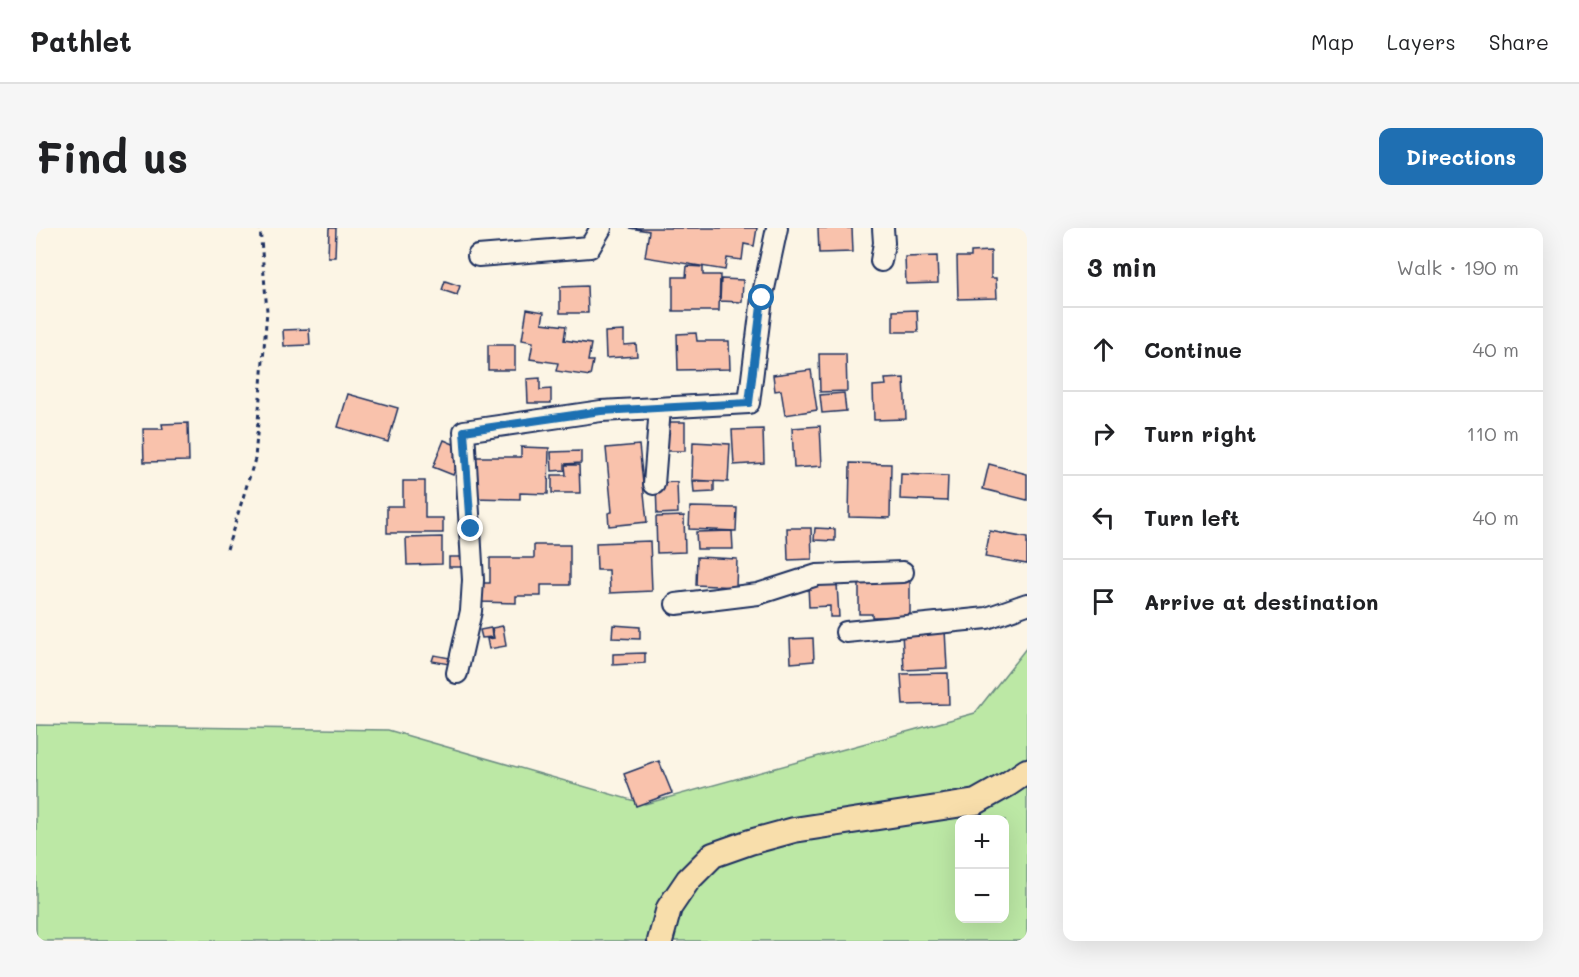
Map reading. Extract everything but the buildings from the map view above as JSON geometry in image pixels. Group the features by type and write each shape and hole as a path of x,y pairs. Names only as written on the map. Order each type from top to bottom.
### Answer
{"main road":[{"path":"660,941 669,908 688,880 713,855 794,830 976,802 1027,771"}],"street":[{"path":"478,256 590,248 601,228"},
{"path":"457,673 471,611 473,580 464,431 601,411 749,403 762,298 777,228"},
{"path":"880,261 884,243 883,228"},
{"path":"654,484 660,408"},
{"path":"676,604 758,594 817,574 903,572"},
{"path":"846,632 987,618 1027,604"}],"path":[{"path":"227,549 255,459 267,311 260,228"}],"green space":[{"path":"1027,647 1027,941 36,941 36,725 388,730 645,804 975,713"}],"route":[{"path":"471,529 464,431 601,411 749,403 762,298"}]}
